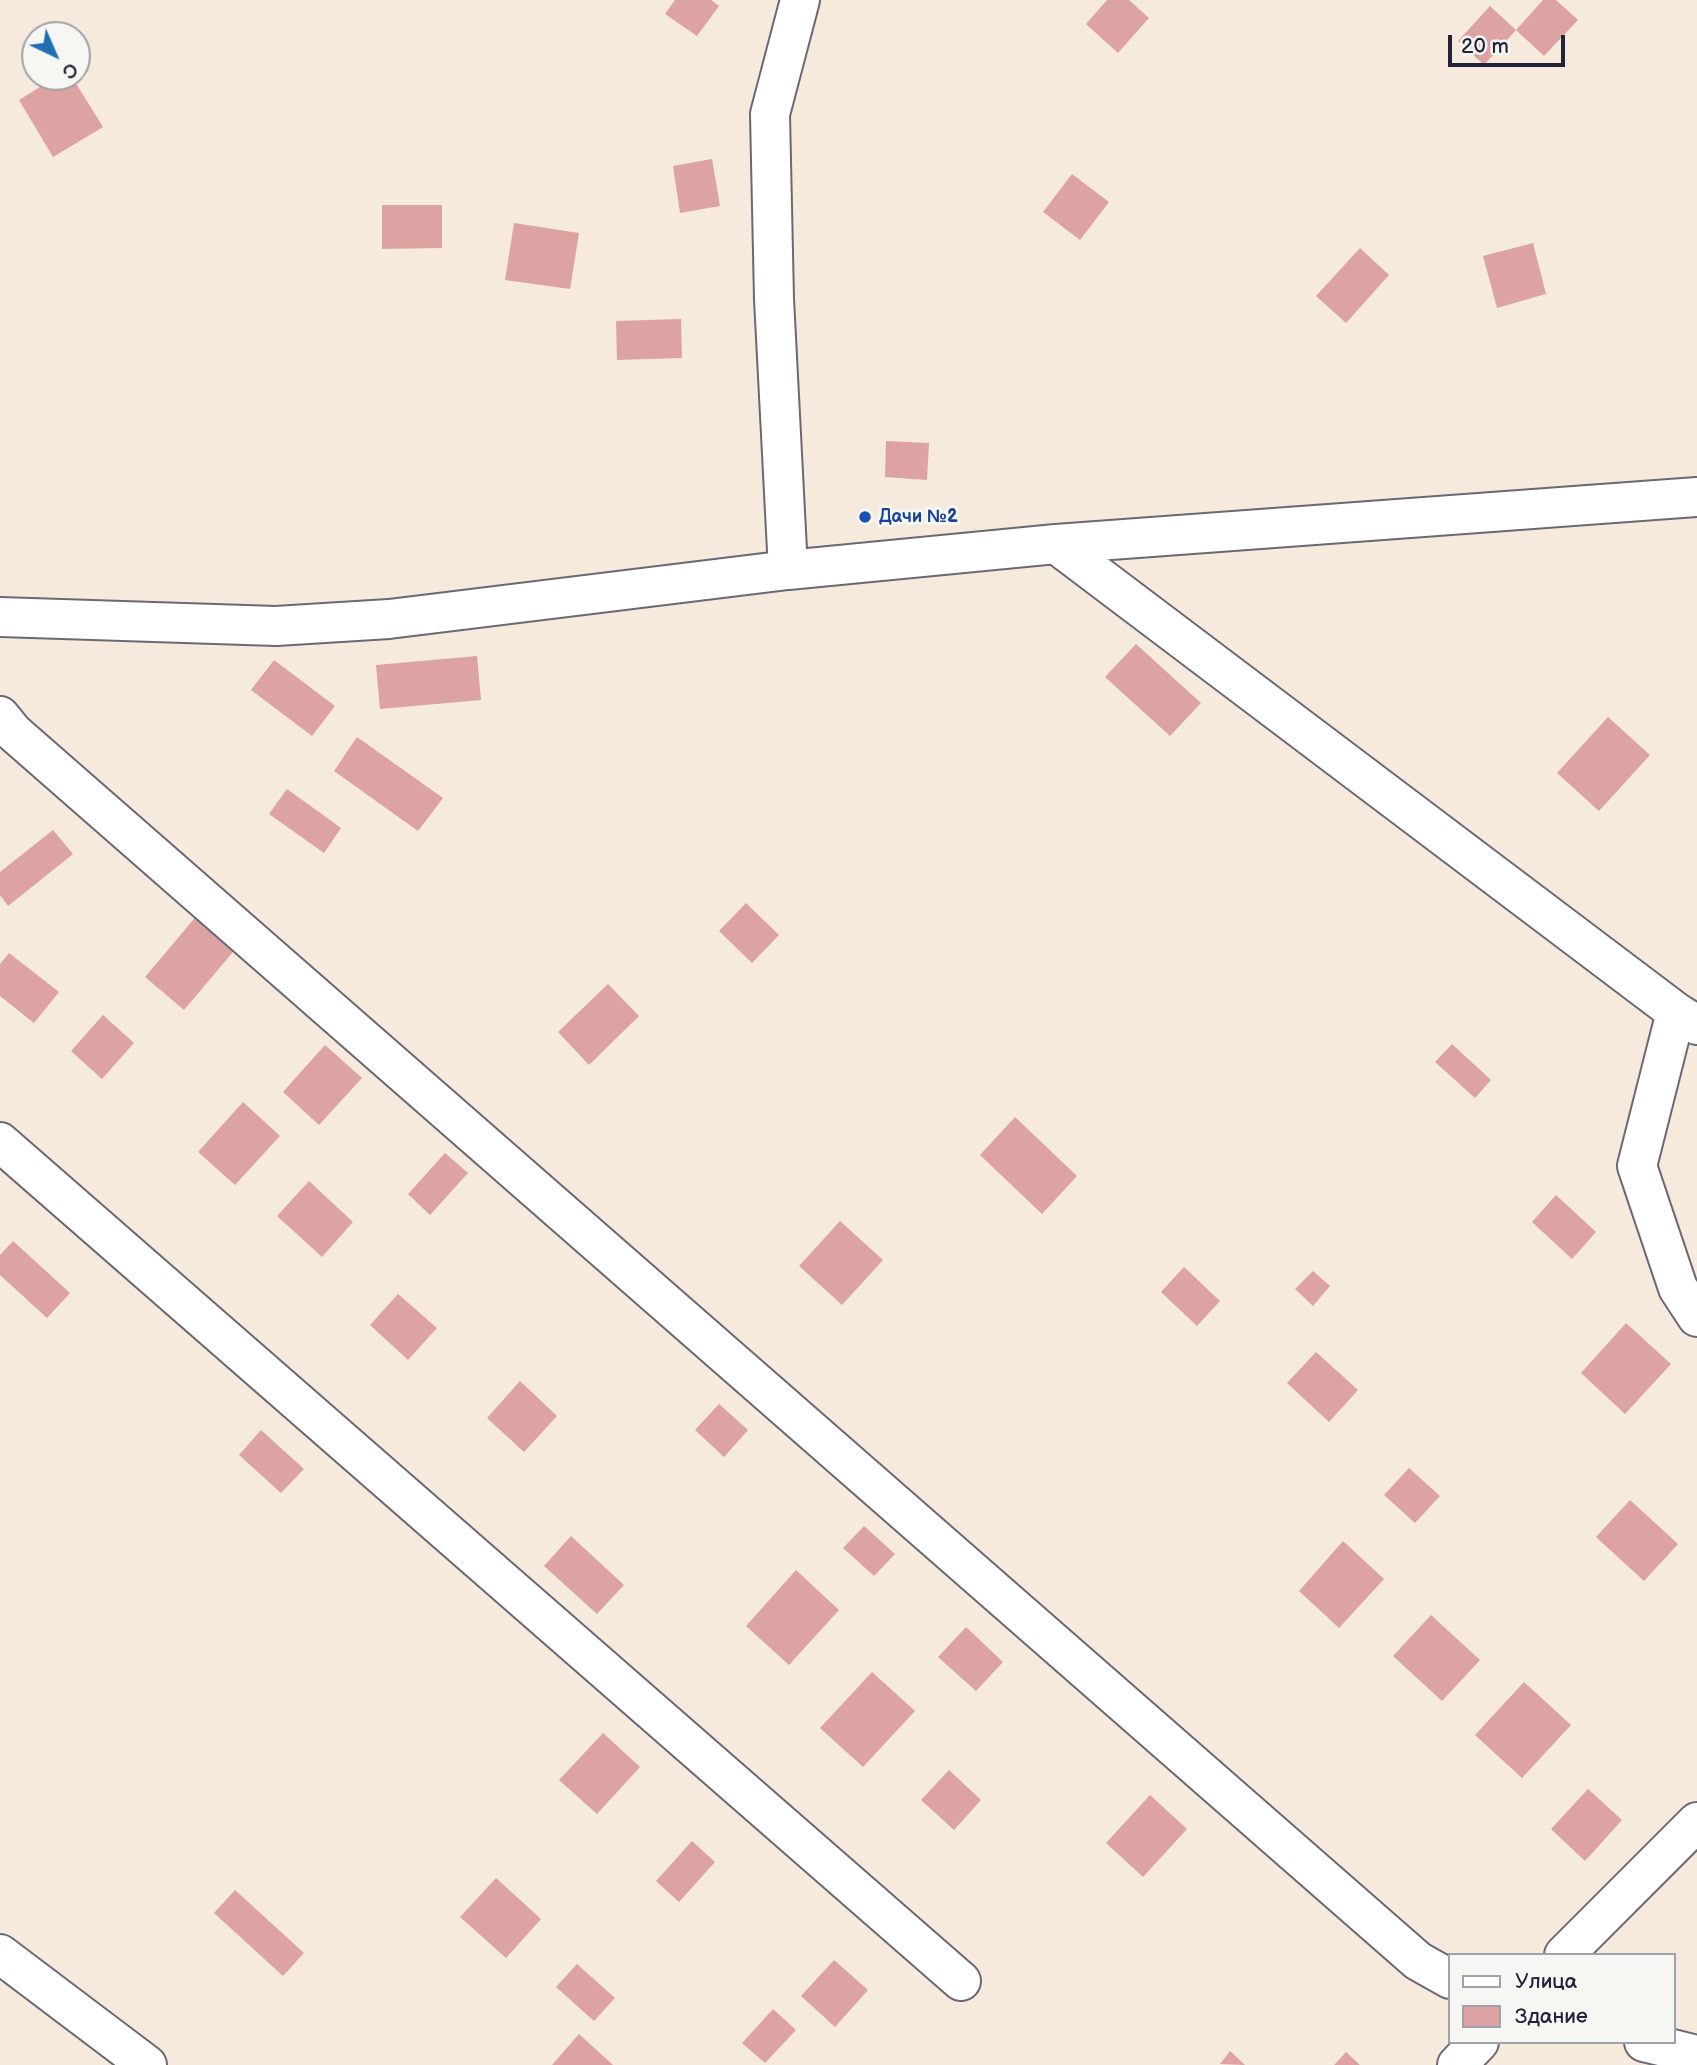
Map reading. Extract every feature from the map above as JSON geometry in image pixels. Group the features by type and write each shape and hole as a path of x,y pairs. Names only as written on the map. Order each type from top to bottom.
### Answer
{"street":[{"path":"788,570 775,299 770,114 800,0"},
{"path":"0,617 275,626 389,619 788,570 1056,544 1697,497"},
{"path":"1056,544 1686,1019 1637,1166 1678,1288 1697,1317"},
{"path":"0,716 13,732 1418,1961 1448,1978"},
{"path":"0,1142 961,1981"},
{"path":"1566,1953 1697,1822"},
{"path":"0,1954 147,2065"},
{"path":"1457,2065 1477,2044"},
{"path":"1652,2044 1697,2055"}],"building":[{"path":"675,0 711,0 719,6 697,36 665,14"},
{"path":"1107,0 1129,0 1149,18 1118,53 1086,24"},
{"path":"1543,0 1556,0 1578,20 1544,56 1516,30"},
{"path":"1490,6 1516,30 1484,65 1458,41"},
{"path":"33,91 81,91 103,127 53,157 19,100"},
{"path":"712,159 720,206 680,213 673,166"},
{"path":"1072,174 1109,202 1080,240 1043,212"},
{"path":"382,205 442,205 442,248 382,249"},
{"path":"514,223 579,233 570,289 505,280"},
{"path":"1533,243 1546,294 1497,308 1483,256"},
{"path":"1360,248 1389,275 1346,323 1316,296"},
{"path":"681,319 682,358 617,360 616,321"},
{"path":"886,441 929,443 927,480 885,477"},
{"path":"1136,644 1201,703 1170,736 1105,677"},
{"path":"477,656 481,700 380,709 376,665"},
{"path":"274,660 335,706 312,736 251,690"},
{"path":"1608,717 1650,755 1599,811 1557,773"},
{"path":"357,737 443,798 418,831 334,771"},
{"path":"287,789 341,828 324,853 269,814"},
{"path":"53,830 73,854 8,906 0,895 0,872"},
{"path":"746,903 779,935 752,963 719,931"},
{"path":"199,913 238,946 184,1010 145,977"},
{"path":"9,953 59,992 34,1023 0,996 0,964"},
{"path":"608,984 639,1016 589,1065 558,1032"},
{"path":"103,1015 134,1043 102,1079 71,1051"},
{"path":"1452,1044 1491,1080 1475,1098 1435,1062"},
{"path":"325,1045 362,1078 319,1125 283,1092"},
{"path":"243,1102 280,1136 235,1185 198,1152"},
{"path":"1015,1117 1077,1176 1042,1214 980,1155"},
{"path":"445,1153 468,1173 430,1215 408,1194"},
{"path":"309,1181 353,1222 322,1257 277,1216"},
{"path":"1556,1195 1596,1232 1572,1259 1532,1222"},
{"path":"840,1221 883,1260 842,1305 799,1266"},
{"path":"13,1241 70,1293 47,1318 0,1275 0,1255"},
{"path":"1184,1267 1220,1301 1197,1326 1161,1292"},
{"path":"1313,1271 1330,1286 1313,1306 1295,1289"},
{"path":"398,1294 437,1328 408,1360 370,1325"},
{"path":"1626,1323 1671,1364 1625,1414 1581,1373"},
{"path":"1316,1352 1358,1390 1329,1422 1287,1383"},
{"path":"520,1381 557,1416 524,1452 487,1418"},
{"path":"719,1404 748,1430 724,1457 695,1430"},
{"path":"261,1430 304,1469 281,1493 239,1455"},
{"path":"1409,1468 1440,1496 1415,1523 1384,1495"},
{"path":"1630,1500 1678,1544 1644,1581 1596,1537"},
{"path":"864,1526 895,1554 874,1576 843,1548"},
{"path":"571,1536 624,1585 597,1614 544,1566"},
{"path":"1343,1541 1384,1579 1339,1628 1299,1591"},
{"path":"796,1570 839,1610 789,1665 746,1626"},
{"path":"1431,1615 1480,1660 1442,1701 1393,1656"},
{"path":"966,1627 1003,1662 976,1691 938,1657"},
{"path":"872,1672 915,1711 863,1767 820,1728"},
{"path":"1524,1682 1571,1725 1522,1778 1475,1735"},
{"path":"603,1733 640,1767 597,1814 559,1780"},
{"path":"949,1770 981,1800 954,1830 921,1800"},
{"path":"1588,1789 1622,1820 1585,1861 1551,1829"},
{"path":"1150,1795 1187,1829 1143,1877 1106,1843"},
{"path":"692,1841 715,1862 679,1902 656,1881"},
{"path":"496,1878 541,1919 506,1958 460,1917"},
{"path":"235,1890 304,1953 283,1976 214,1913"},
{"path":"834,1960 868,1990 835,2027 801,1996"},
{"path":"577,1964 615,1998 594,2021 556,1987"},
{"path":"773,2009 796,2030 765,2063 742,2043"},
{"path":"579,2034 613,2065 552,2065"},
{"path":"1230,2051 1245,2065 1220,2064"},
{"path":"1346,2052 1360,2065 1334,2065"}],"place":[{"name":"Дачи №2","path":"865,517"}]}
